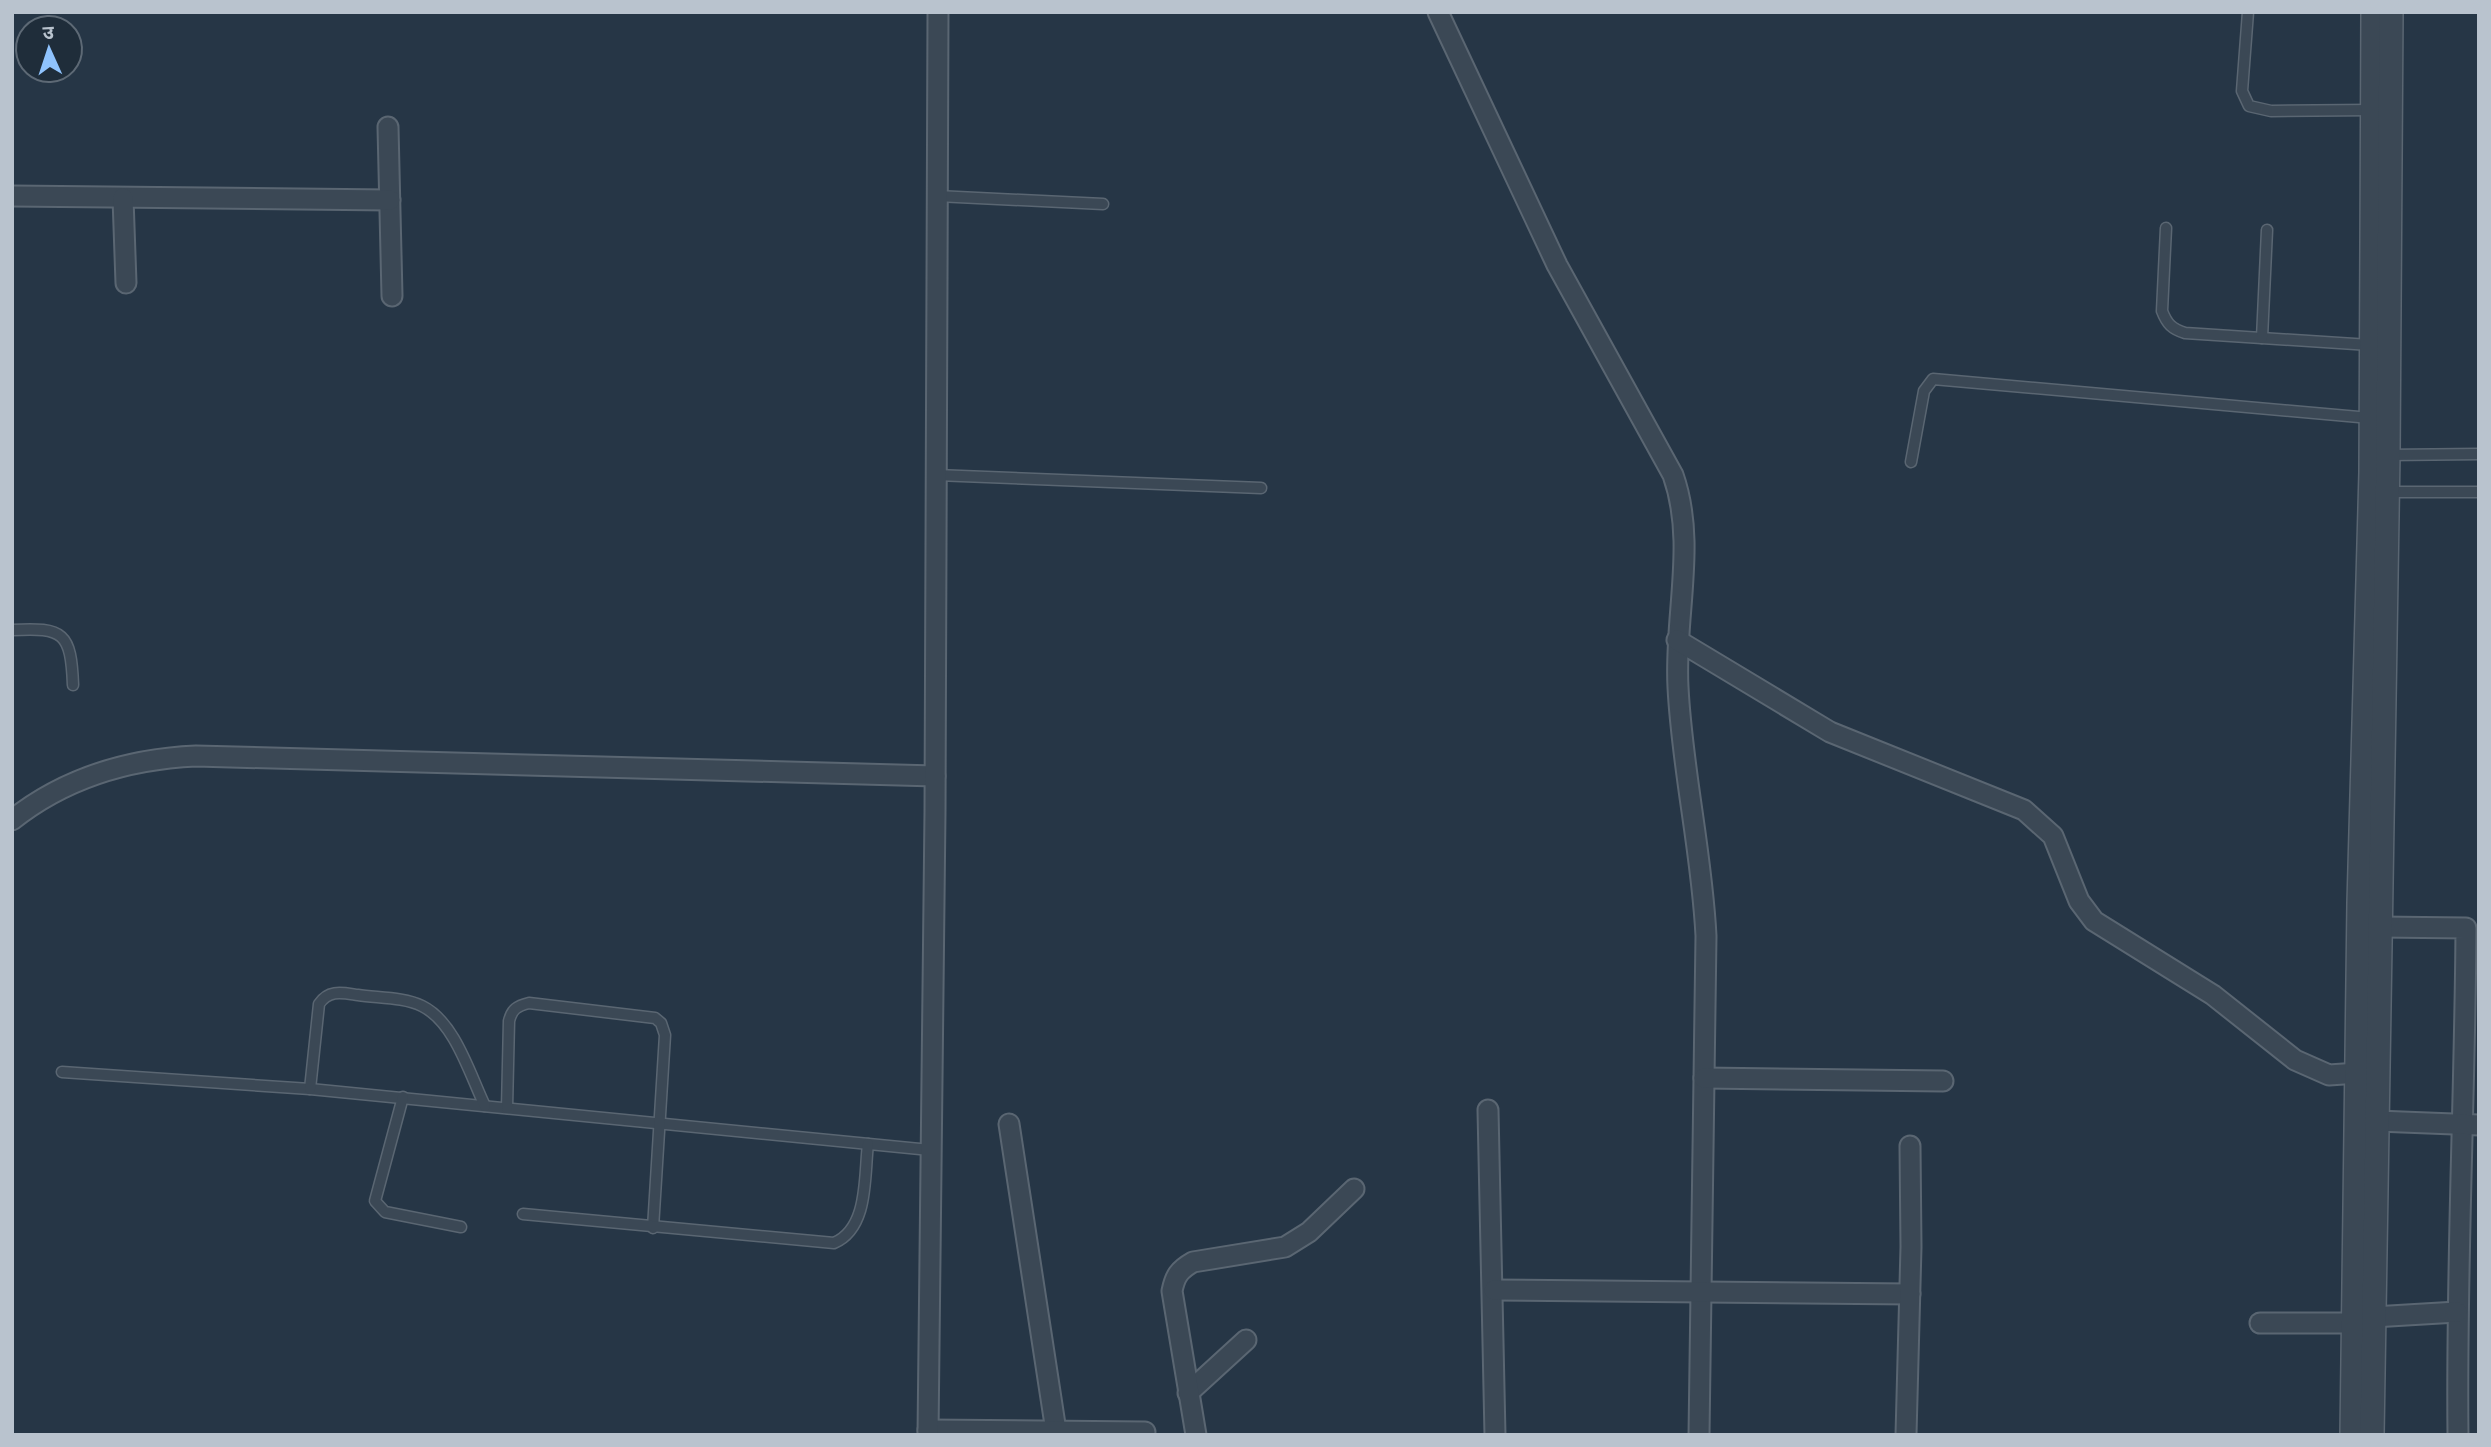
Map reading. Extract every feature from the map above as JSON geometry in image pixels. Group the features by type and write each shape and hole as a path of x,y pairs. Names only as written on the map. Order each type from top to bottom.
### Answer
{"street":[{"path":"938,12 935,776 928,1432 1145,1432"},
{"path":"1438,12 1557,265 1673,475 1680,495 1685,538 1677,640 1680,722 1706,925 1699,1435"},
{"path":"2372,1435 2363,1320 2358,1073 2359,903 2371,418 2373,12"},
{"path":"2352,1435 2377,1121 2388,455 2391,12"},
{"path":"388,127 392,296"},
{"path":"12,196 390,200"},
{"path":"123,198 126,283"},
{"path":"1677,640 1830,732 2024,810 2053,836 2079,901 2095,921 2213,995 2295,1060 2329,1074 2358,1073"},
{"path":"12,820 32,804 105,770 136,762 196,755 935,776"},
{"path":"2381,927 2466,928 2472,1124 2457,1312 2458,1435"},
{"path":"1704,1078 1943,1082"},
{"path":"1488,1111 1494,1290 1495,1435"},
{"path":"2377,1121 2472,1124"},
{"path":"1009,1124 1056,1431"},
{"path":"1906,1435 1910,1146"},
{"path":"1196,1435 1172,1291 1174,1279 1180,1269 1193,1262 1285,1247 1309,1232 1354,1189"},
{"path":"1494,1290 1910,1294"},
{"path":"2260,1323 2363,1320 2457,1312"},
{"path":"1188,1393 1246,1340"}],"lane":[{"path":"2248,12 2242,90 2249,106 2272,111 2372,110"},
{"path":"937,196 1103,204"},
{"path":"2166,228 2162,311 2166,323 2185,333 2371,345"},
{"path":"2262,338 2267,230"},
{"path":"1911,462 1924,391 1933,379 2371,418"},
{"path":"2388,455 2479,454"},
{"path":"935,475 1261,488"},
{"path":"2386,492 2479,492"},
{"path":"12,630 41,628 60,634 70,648 73,685"},
{"path":"310,1089 319,1004 323,998 337,993 411,1002 434,1014 451,1036 485,1106"},
{"path":"507,1108 509,1021 511,1012 517,1006 529,1003 648,1016 660,1023 664,1035 653,1228"},
{"path":"62,1072 404,1097 930,1150"},
{"path":"404,1097 375,1201 385,1212 461,1227"},
{"path":"523,1214 834,1243 853,1230 859,1217 867,1144"}]}
